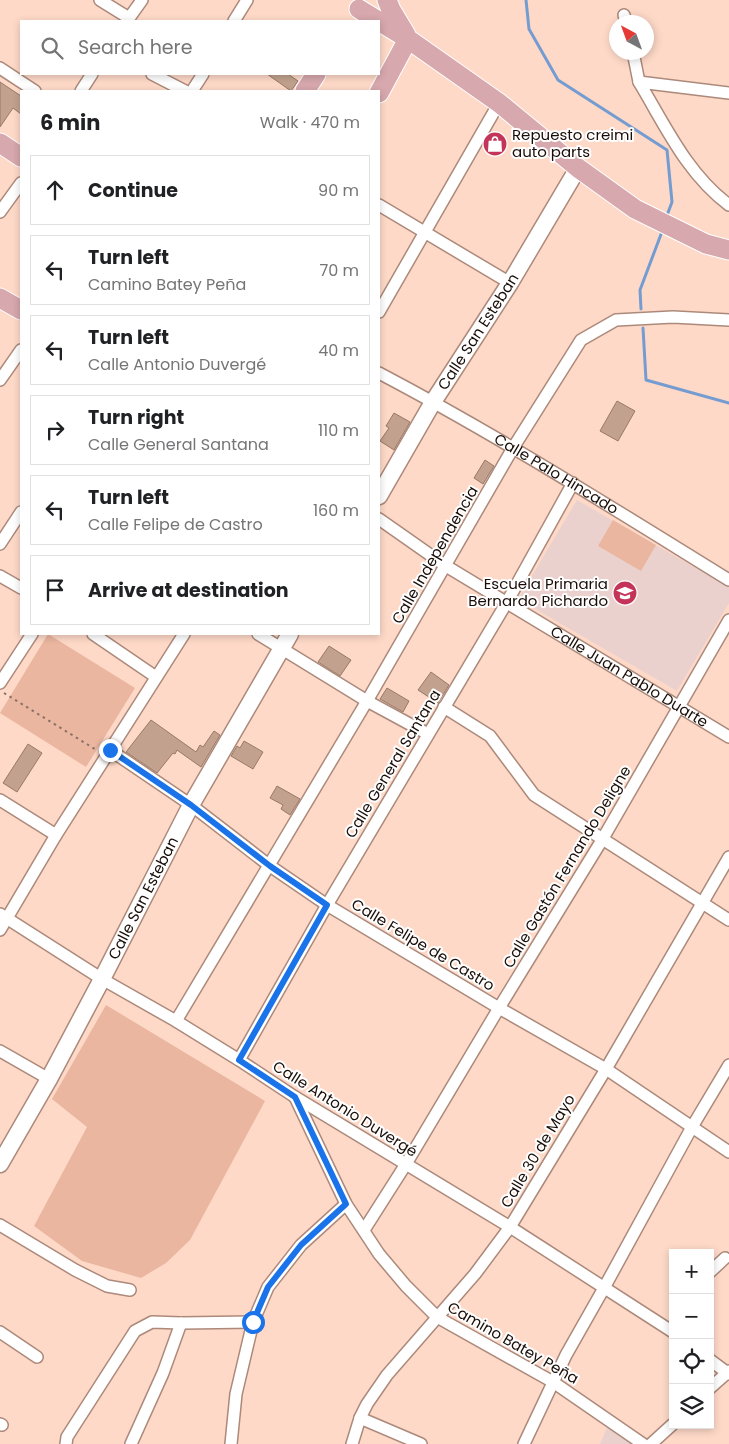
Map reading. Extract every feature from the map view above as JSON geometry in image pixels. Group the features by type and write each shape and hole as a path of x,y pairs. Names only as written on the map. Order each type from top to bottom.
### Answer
{"main road":[{"path":"387,0 408,39"},
{"path":"359,10 376,20"},
{"path":"380,22 408,39 498,103 578,168 635,209 706,244 729,250"},
{"path":"380,91 408,39"},
{"path":"306,90 315,75"},
{"path":"0,143 20,156"},
{"path":"0,298 20,309"}],"street":[{"path":"100,0 128,19 142,0"},
{"path":"235,20 246,0"},
{"path":"634,60 639,82 689,165 719,198 729,205"},
{"path":"0,68 33,90"},
{"path":"82,90 91,75"},
{"path":"154,75 183,90"},
{"path":"193,90 202,75"},
{"path":"639,82 729,94"},
{"path":"380,310 498,103"},
{"name":"Calle San Esteban","path":"380,494 433,402 510,283 578,168"},
{"path":"0,212 20,184"},
{"path":"380,206 510,283"},
{"name":"Calle Independencia","path":"176,1021 270,866 513,448 581,340 616,320 673,317 729,320"},
{"path":"0,380 20,351"},
{"name":"Calle Palo Hincado","path":"380,374 573,483 729,580"},
{"name":"Calle General Santana","path":"239,1060 327,905 508,602 573,483"},
{"path":"0,544 20,514"},
{"name":"Calle Juan Pablo Duarte","path":"380,520 446,566 729,737"},
{"path":"0,576 20,587"},
{"name":"Calle Gastón Fernando Deligne","path":"364,1230 602,840 729,620"},
{"path":"0,683 31,635"},
{"path":"94,635 156,677"},
{"path":"0,930 4,916 183,635"},
{"path":"260,635 367,701 428,734"},
{"name":"Calle San Esteban","path":"0,1164 49,1079 191,805 289,635"},
{"path":"444,707 490,736 534,795 729,920"},
{"name":"Calle Felipe de Castro","path":"108,753 191,805 270,866 327,905 606,1070 729,1152"},
{"path":"0,800 56,835"},
{"name":"Calle 30 de Mayo","path":"352,1444 360,1418 367,1404 387,1375 475,1274 510,1227 606,1070 729,857"},
{"name":"Calle Antonio Duvergé","path":"4,916 102,979 176,1021 295,1097 510,1227 604,1288 669,1326"},
{"path":"0,1051 49,1079"},
{"path":"524,1444 566,1354 692,1127 729,1065"},
{"name":"Camino Batey Peña","path":"295,1097 346,1204 379,1254 437,1317 553,1382 644,1444"},
{"path":"230,1444 236,1394 253,1322 268,1287 301,1245 346,1204"},
{"path":"0,1225 75,1270 107,1286 130,1290"},
{"path":"714,1268 725,1258"},
{"path":"66,1444 67,1437 135,1331 152,1322 253,1322"},
{"path":"131,1444 163,1373 181,1323"},
{"path":"0,1332 37,1357"},
{"path":"714,1363 728,1372 714,1384"},
{"path":"360,1418 421,1444"},
{"path":"651,1444 669,1428"}],"path":[{"path":"0,690 108,753"}],"shaded area":[{"name":"Escuela Primaria Bernardo Pichardo","path":"577,500 729,587 729,603 677,691 518,599"},
{"path":"613,520 656,545 641,571 598,546"},
{"path":"47,635 135,688 86,767 0,713"},
{"path":"106,1005 265,1101 190,1240 166,1263 141,1278 82,1261 34,1226 87,1127 52,1099"},
{"path":"610,1421 643,1444 600,1444"}],"building":[{"path":"268,75 289,75 298,81 292,90"},
{"path":"0,82 20,95 20,113 13,108 0,127"},
{"path":"617,401 635,411 618,441 600,431"},
{"path":"394,413 410,422 394,450 380,441 389,428 386,426"},
{"path":"485,460 494,466 483,484 474,478"},
{"path":"329,646 351,660 340,676 318,662"},
{"path":"431,672 449,685 438,703 418,690"},
{"path":"387,688 409,701 403,712 380,699"},
{"path":"151,720 196,752 200,745 203,747 214,731 220,735 201,767 177,750 157,773 126,752"},
{"path":"244,741 263,752 253,769 231,756 237,746 240,748"},
{"path":"28,744 42,753 17,792 3,783"},
{"path":"277,786 300,799 290,815 281,809 283,805 270,798"}],"waterway":[{"path":"526,0 529,29 558,80 667,150 672,202 666,218"},
{"path":"641,309 640,290 663,229"},
{"path":"643,328 646,380 729,403"}],"place":[{"name":"Repuesto creimi auto parts","path":"495,144"},
{"name":"Escuela Primaria Bernardo Pichardo","path":"625,593"}],"route":[{"path":"110,750 191,805 270,866 327,905 239,1060 295,1097 346,1204 301,1245 268,1287 253,1322"}]}
